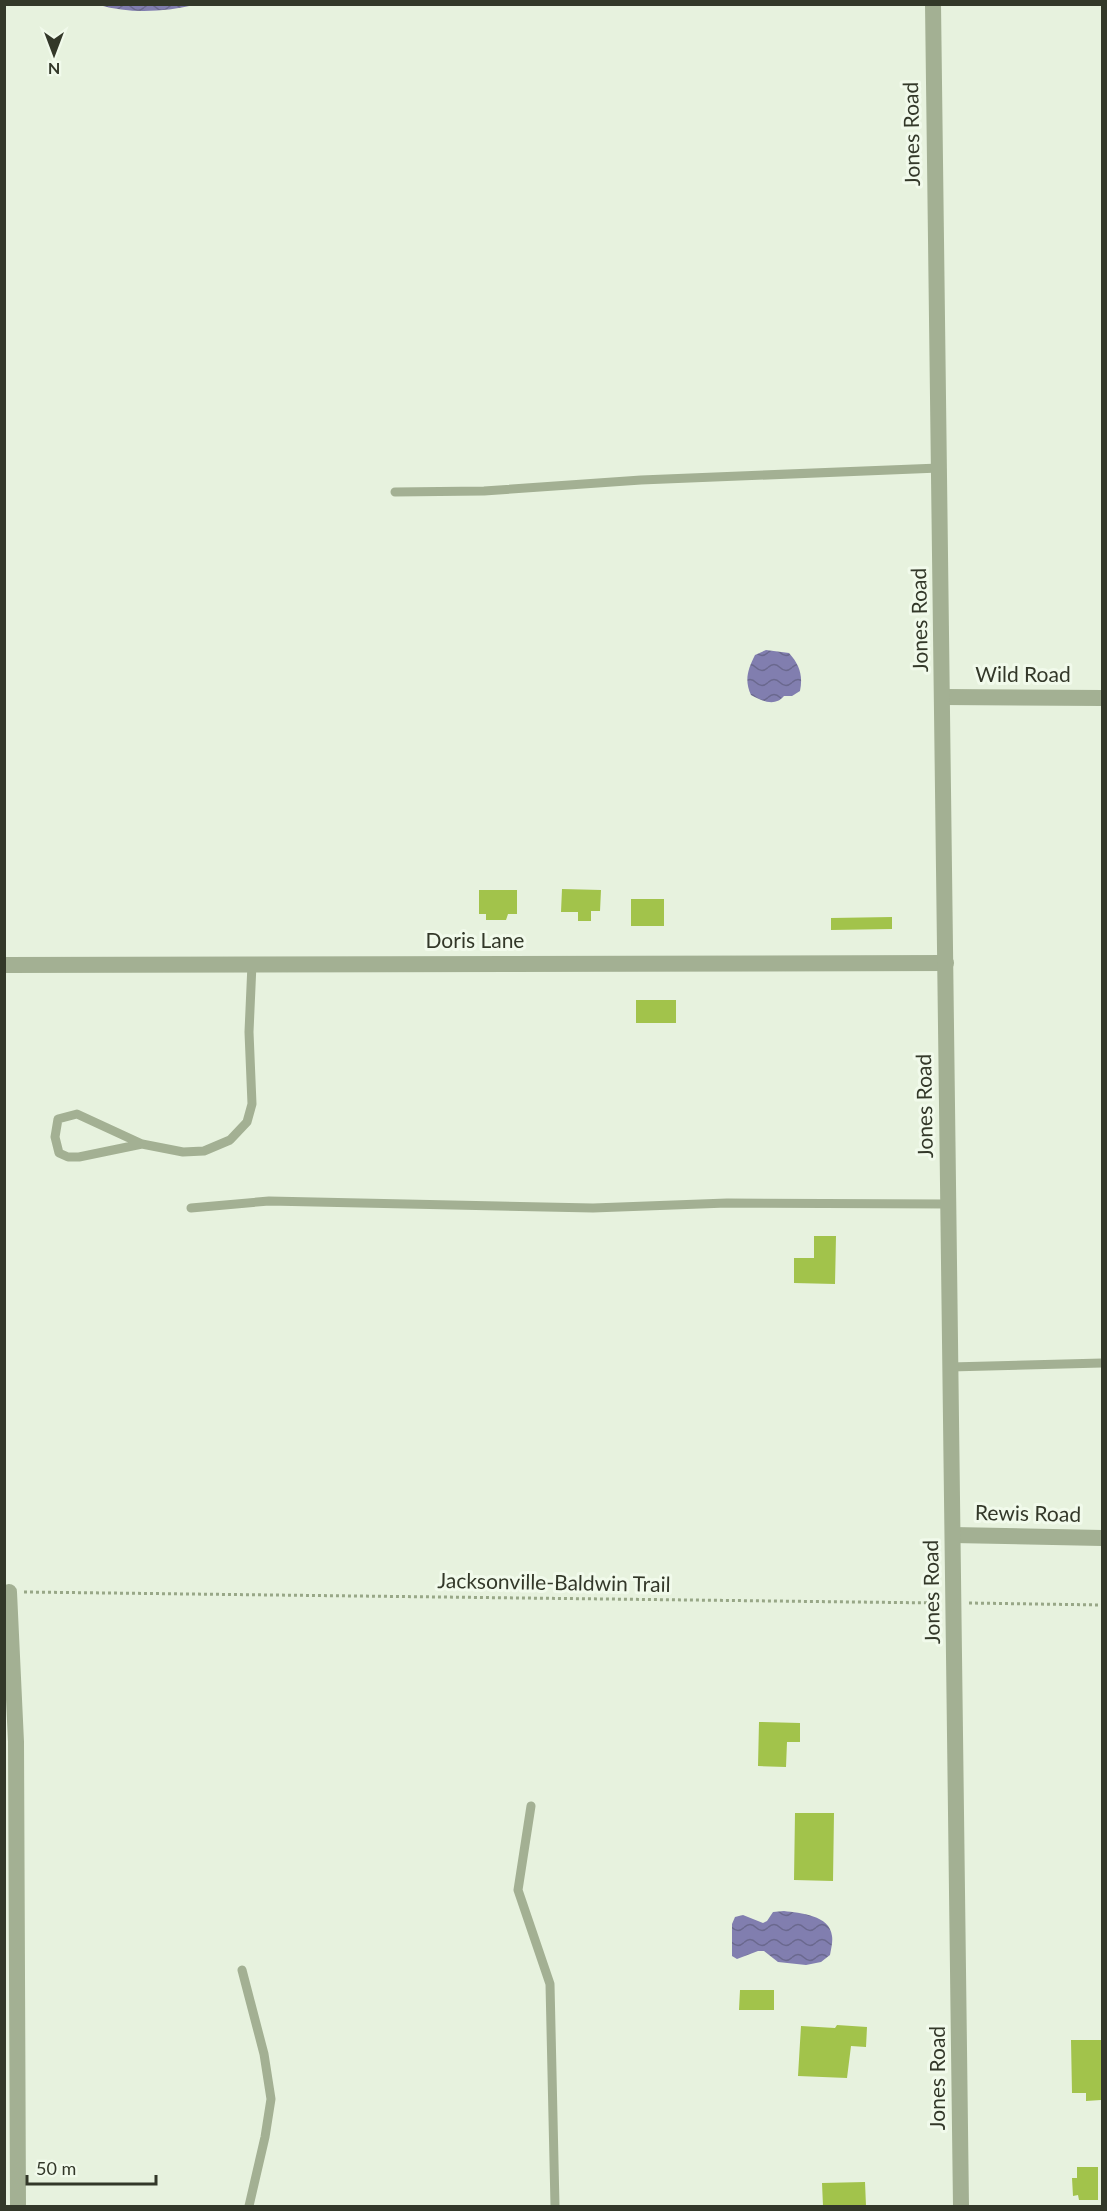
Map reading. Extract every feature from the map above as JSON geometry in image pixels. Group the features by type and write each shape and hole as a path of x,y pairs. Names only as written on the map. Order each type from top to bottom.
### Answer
{"street":[{"name":"Jones Road","path":"933,4 944,698 948,1204 962,2206"},
{"name":"Wild Road","path":"944,698 1102,698"},
{"name":"Doris Lane","path":"4,965 946,963"},
{"name":"Rewis Road","path":"953,1535 1102,1538"},
{"path":"9,1592 16,1742 18,2206"}],"lane":[{"path":"395,492 484,491 641,480 939,468"},
{"path":"142,1144 79,1157 68,1157 59,1153 55,1137 58,1119 77,1114 142,1144 183,1152 204,1151 230,1140 248,1122 252,1104 249,1032 252,964"},
{"path":"191,1208 269,1202 593,1208 727,1203 948,1204"},
{"path":"950,1367 1102,1363"},
{"path":"531,1806 518,1890 550,1984 555,2206"},
{"path":"242,1970 264,2054 271,2099 249,2206"}],"path":[{"name":"Jacksonville-Baldwin Trail","path":"9,1592 1102,1605"}],"water":[{"path":"194,4 147,11 123,10 99,5"},
{"path":"766,650 789,653 793,657 800,671 800,691 773,702 751,695 747,679 749,670 755,655"},
{"path":"784,1911 813,1916 826,1924 832,1936 830,1955 821,1962 806,1965 778,1962 764,1951 737,1959 732,1956 732,1924 735,1917 743,1915 763,1923 773,1912"}],"building":[{"path":"562,889 601,890 600,911 591,911 591,921 578,921 578,912 561,912"},
{"path":"479,890 517,890 517,914 508,914 506,920 486,920 486,914 479,914"},
{"path":"631,899 664,899 664,926 631,926"},
{"path":"892,917 892,929 831,930 831,918"},
{"path":"636,1000 676,1000 676,1023 636,1023"},
{"path":"814,1236 836,1236 835,1284 794,1283 794,1258 814,1258"},
{"path":"759,1722 800,1723 800,1742 787,1742 786,1767 758,1766"},
{"path":"795,1813 834,1813 833,1881 794,1880"},
{"path":"740,1990 774,1990 774,2010 739,2010"},
{"path":"837,2025 867,2027 866,2047 851,2046 847,2078 798,2076 801,2026 835,2028"},
{"path":"1071,2040 1101,2040 1101,2100 1086,2101 1086,2093 1072,2093"},
{"path":"1077,2167 1098,2167 1098,2200 1079,2200 1078,2195 1073,2196 1072,2178 1077,2178"},
{"path":"865,2182 866,2206 823,2206 822,2183"}]}
